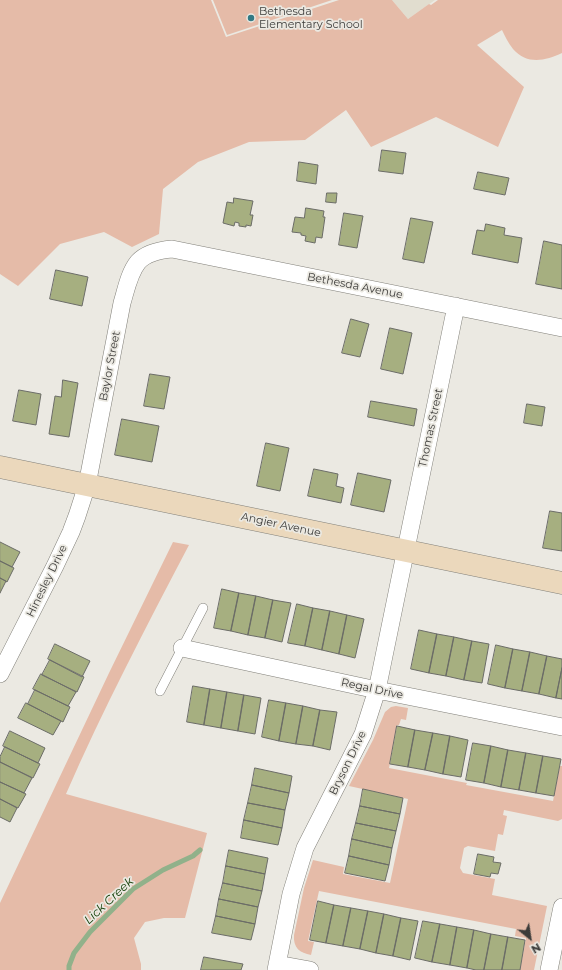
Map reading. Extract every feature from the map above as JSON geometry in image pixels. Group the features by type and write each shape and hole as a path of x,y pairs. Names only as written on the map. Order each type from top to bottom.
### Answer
{"street":[{"name":"Bethesda Avenue","path":"148,255 161,250 172,249 562,328"},
{"name":"Baylor Street","path":"87,485 126,288 138,261 148,255"},
{"name":"Thomas Street","path":"405,551 456,306"},
{"name":"Angier Avenue","path":"0,467 562,583"},
{"name":"Hinesley Drive","path":"0,674 71,532 87,485"},
{"name":"Bryson Drive","path":"277,967 291,894 305,848 363,734 377,690 405,551"},
{"name":"Regal Drive","path":"182,648 377,690 562,727"},
{"path":"549,970 562,907"},
{"path":"277,967 310,970"}],"lane":[{"path":"160,691 204,608"}],"shaded area":[{"path":"0,0 211,0 226,37 339,0 392,0 408,19 429,4 431,5 438,0 562,0 562,53 549,58 536,60 524,58 513,49 502,30 477,45 524,87 498,147 436,117 371,147 346,110 305,140 249,142 198,162 163,189 159,234 132,247 104,232 60,244 18,286 0,274"},
{"name":"Bethesda Elementary School","path":"213,0 332,0 227,35"},
{"name":"Bethesda Elementary School","path":"392,0 435,0 408,19"},
{"path":"173,542 189,545 110,699 66,794 207,833 185,918 164,918 145,922 134,938 141,964 141,970 0,970 0,903"},
{"path":"396,706 408,708 406,720 401,719 399,725 397,725 389,768 467,783 466,785 553,801 560,766 562,766 562,819 558,821 504,810 503,815 507,816 503,835 498,834 495,851 468,846 464,848 460,868 463,873 495,879 492,895 547,906 534,970 520,970 526,938 515,936 516,929 319,891 308,941 314,942 311,955 304,953 296,947 294,935 304,888 313,860 344,867 343,874 390,883 408,799 349,786 373,740 385,712 391,707"}],"building":[{"path":"382,150 406,153 403,174 379,171"},
{"path":"299,162 318,165 316,184 297,181"},
{"path":"478,172 509,178 505,195 474,189"},
{"path":"327,193 337,193 336,203 326,202"},
{"path":"234,198 253,201 250,215 253,215 251,226 239,226 239,223 235,222 234,226 223,223 227,202 233,203"},
{"path":"306,208 324,211 323,217 325,217 322,238 316,237 315,243 305,241 306,236 301,235 301,233 292,232 295,217 304,218"},
{"path":"344,213 363,216 357,248 339,245"},
{"path":"411,218 433,222 424,263 403,259"},
{"path":"486,224 505,228 504,235 522,238 518,263 472,254 477,230 484,231"},
{"path":"544,241 562,245 562,289 536,284"},
{"path":"56,270 88,277 82,306 50,299"},
{"path":"351,319 369,324 360,357 342,353"},
{"path":"390,328 412,333 403,374 381,369"},
{"path":"150,374 170,377 164,409 144,406"},
{"path":"63,380 78,383 69,437 49,434 55,396 61,397"},
{"path":"19,390 41,394 36,425 13,421"},
{"path":"371,401 417,409 414,426 368,417"},
{"path":"527,404 545,407 542,426 524,423"},
{"path":"122,419 159,426 152,462 115,455"},
{"path":"266,443 289,448 280,491 257,486"},
{"path":"314,469 338,474 336,486 344,488 341,503 308,496"},
{"path":"358,473 391,480 384,512 351,505"},
{"path":"550,511 562,513 562,551 543,548"},
{"path":"0,542 20,552 12,567 0,561"},
{"path":"0,561 14,568 7,582 0,578"},
{"path":"0,578 6,581 0,593"},
{"path":"222,589 239,593 231,631 214,628"},
{"path":"239,593 256,596 248,635 231,631"},
{"path":"256,596 273,600 265,638 248,635"},
{"path":"273,600 291,603 282,642 265,638"},
{"path":"297,604 313,608 305,646 288,643"},
{"path":"313,608 330,611 322,650 305,646"},
{"path":"330,611 347,615 339,654 322,650"},
{"path":"347,615 364,619 355,658 339,654"},
{"path":"419,630 437,634 429,673 411,669"},
{"path":"437,634 454,637 446,676 429,673"},
{"path":"454,637 472,641 464,680 446,676"},
{"path":"472,641 489,644 482,683 464,680"},
{"path":"55,644 90,661 82,677 48,659"},
{"path":"496,645 513,649 505,688 488,684"},
{"path":"513,649 530,652 522,691 505,688"},
{"path":"530,652 547,656 539,694 522,691"},
{"path":"547,656 562,659 562,668 556,698 539,694"},
{"path":"50,660 84,677 77,692 42,675"},
{"path":"562,668 562,699 556,698"},
{"path":"41,674 76,692 68,706 33,689"},
{"path":"193,686 210,689 204,725 187,722"},
{"path":"210,689 227,692 221,728 204,725"},
{"path":"35,690 70,707 63,722 28,704"},
{"path":"227,692 244,695 238,731 221,728"},
{"path":"244,695 261,698 255,734 238,731"},
{"path":"269,700 286,703 279,741 262,737"},
{"path":"26,703 61,721 53,735 18,718"},
{"path":"286,703 303,706 296,744 279,741"},
{"path":"303,706 320,710 313,746 296,744"},
{"path":"320,710 337,712 330,750 313,746"},
{"path":"397,726 415,730 408,767 390,764"},
{"path":"415,730 433,733 425,770 408,767"},
{"path":"10,731 45,748 38,763 3,746"},
{"path":"433,733 450,736 443,774 425,770"},
{"path":"450,736 468,740 461,777 443,774"},
{"path":"473,743 491,746 484,783 466,780"},
{"path":"491,746 508,750 501,787 484,783"},
{"path":"5,747 40,764 33,778 0,762 0,757"},
{"path":"508,750 526,753 519,790 501,787"},
{"path":"526,753 543,756 536,793 519,790"},
{"path":"543,756 561,759 554,796 536,793"},
{"path":"0,762 32,778 24,793 0,782"},
{"path":"255,768 292,776 289,793 252,785"},
{"path":"0,782 26,794 18,808 0,799"},
{"path":"252,785 289,793 285,810 248,803"},
{"path":"363,789 403,798 400,814 360,806"},
{"path":"0,799 17,808 10,822 0,817"},
{"path":"248,803 285,810 282,828 244,820"},
{"path":"360,806 400,814 396,831 356,823"},
{"path":"244,820 282,828 278,845 241,838"},
{"path":"356,823 396,831 392,848 352,839"},
{"path":"352,839 392,848 389,865 349,856"},
{"path":"229,850 268,858 265,874 226,866"},
{"path":"478,854 494,857 493,862 501,863 498,874 491,873 490,877 474,874"},
{"path":"349,856 389,865 385,881 345,873"},
{"path":"226,866 265,874 262,891 223,883"},
{"path":"223,883 262,891 258,907 219,899"},
{"path":"219,899 258,907 255,924 216,916"},
{"path":"318,901 334,905 326,943 310,940"},
{"path":"334,905 351,908 343,946 326,943"},
{"path":"351,908 368,911 360,949 343,946"},
{"path":"368,911 384,914 376,953 360,949"},
{"path":"384,914 401,918 393,956 376,953"},
{"path":"216,916 255,924 251,940 212,933"},
{"path":"401,918 418,921 410,960 393,956"},
{"path":"423,921 440,924 432,962 415,958"},
{"path":"440,924 457,927 450,965 432,962"},
{"path":"457,927 474,930 467,968 450,965"},
{"path":"474,930 491,934 484,970 467,968"},
{"path":"491,934 508,937 502,970 484,970"},
{"path":"508,937 525,940 520,970 502,970"},
{"path":"204,957 243,964 241,970 201,970"}],"waterway":[{"name":"Lick Creek","path":"69,970 74,953 90,932 133,889 163,870 193,856 200,850"}],"place":[{"name":"Bethesda Elementary School","path":"251,18"}]}
